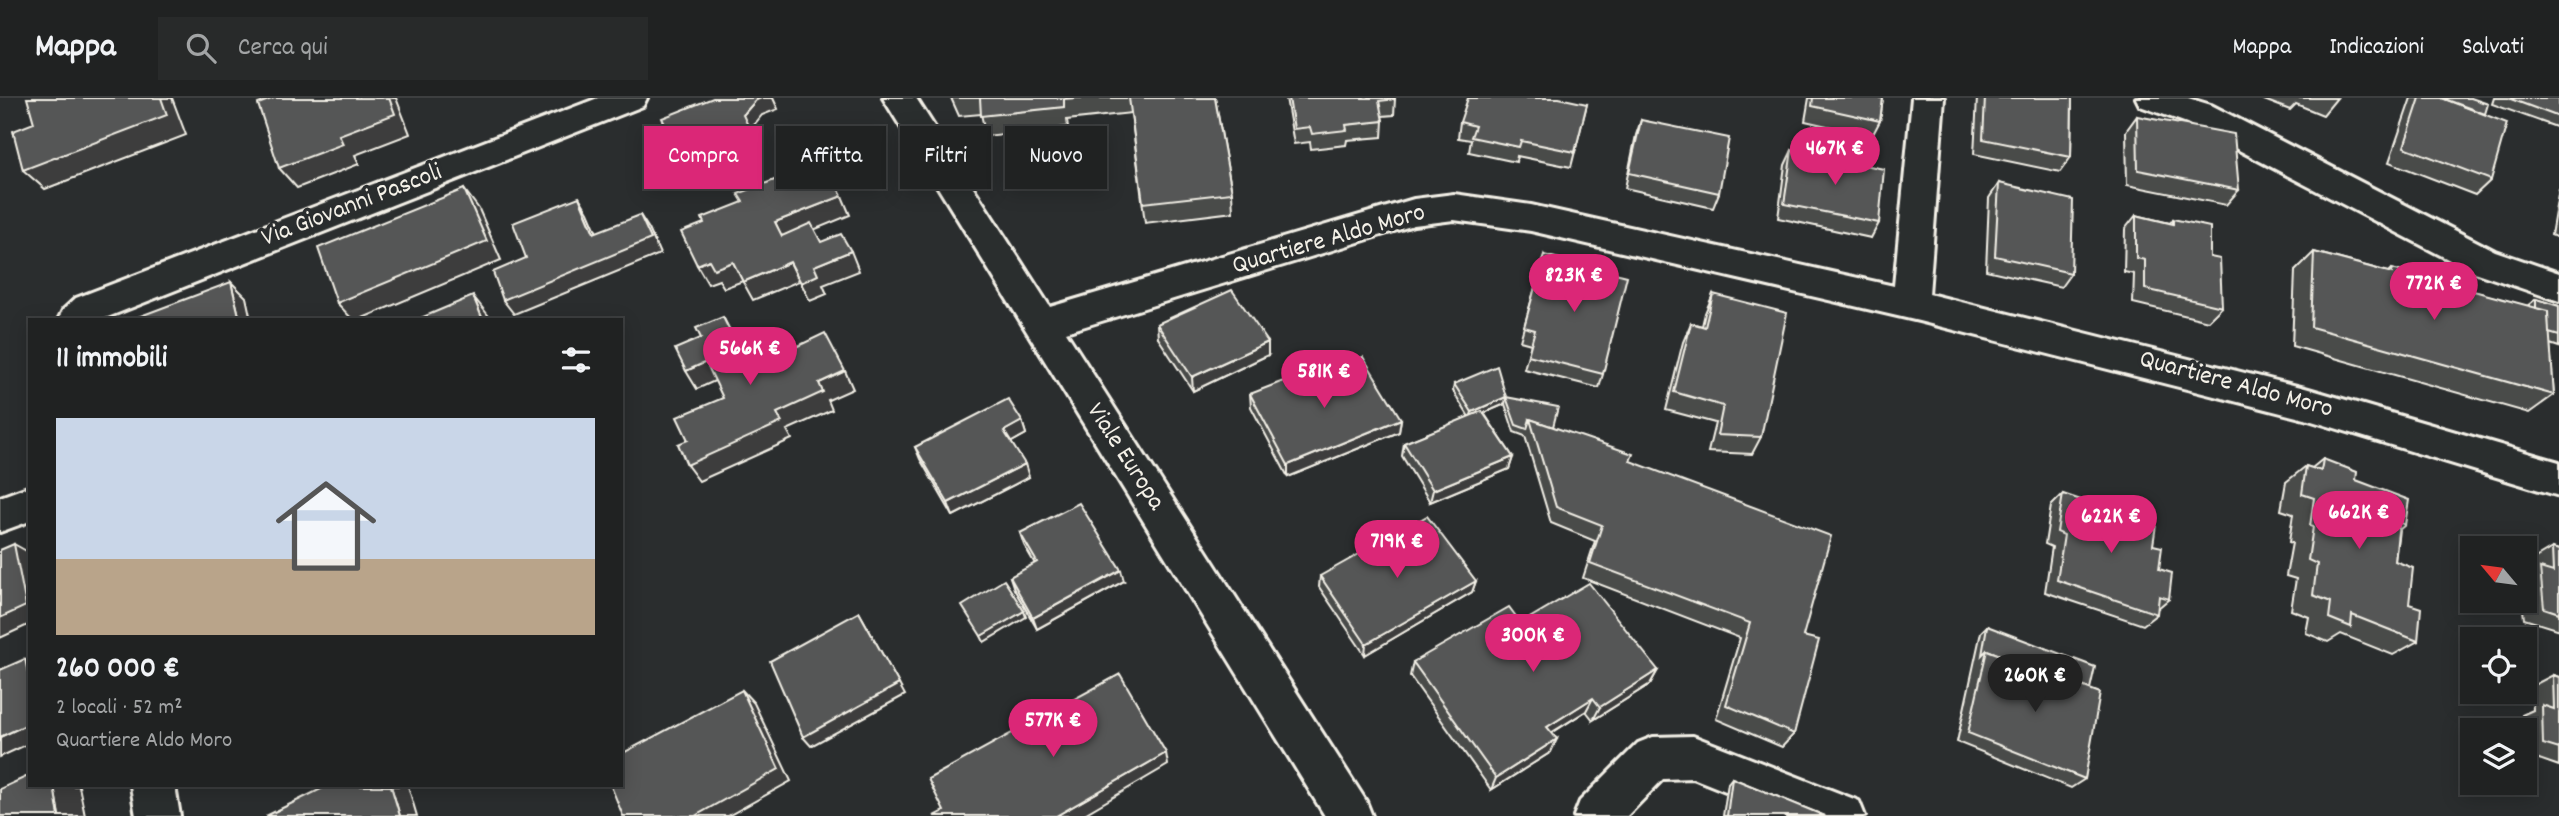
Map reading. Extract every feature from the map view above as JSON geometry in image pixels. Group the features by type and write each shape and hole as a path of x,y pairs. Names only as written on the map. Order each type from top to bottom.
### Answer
{"street":[{"name":"Via Giovanni Pascoli","path":"78,318 89,308 631,98"},
{"name":"Viale Europa","path":"899,98 1350,816"},
{"path":"1910,304 1928,98"},
{"path":"2152,98 2199,114 2483,261 2559,287"},
{"name":"Quartiere Aldo Moro","path":"1040,325 1414,212 1454,207 1531,218 1910,304 2275,394 2559,479"},
{"path":"0,515 28,504"},
{"path":"1596,816 1653,758 1693,757 1843,816"},
{"path":"153,787 158,816"}],"building":[{"path":"27,98 161,98 167,115 23,170 13,131 34,123"},
{"path":"274,98 389,98 395,114 339,135 343,144 279,168 258,104"},
{"path":"713,98 761,98 743,115 748,126 666,126 662,118"},
{"path":"980,98 1076,98 1064,99 1064,107 981,116"},
{"path":"1129,98 1215,98 1232,193 1143,203"},
{"path":"1289,98 1395,99 1379,101 1383,121 1346,125 1347,130 1312,134 1310,127 1294,129"},
{"path":"1468,98 1559,98 1587,104 1575,152 1521,141 1519,147 1471,137 1475,126 1460,122"},
{"path":"1813,98 1883,98 1880,121 1812,106"},
{"path":"1985,98 2072,98 2071,157 1983,139"},
{"path":"2420,98 2442,98 2507,123 2491,180 2404,147"},
{"path":"2442,98 2471,98 2488,104 2485,114"},
{"path":"2508,98 2559,98 2559,117"},
{"path":"2137,116 2234,134 2239,190 2138,170"},
{"path":"1641,120 1729,138 1719,193 1629,173"},
{"path":"1792,150 1884,169 1879,223 1784,204"},
{"path":"776,179 776,189 838,189 842,196 775,222 782,236 811,223 821,242 841,234 851,251 814,266 818,275 801,283 790,262 743,282 733,262 714,269 709,260 697,265 681,232 704,223 702,218 743,202 738,194 751,189 762,189 762,185"},
{"path":"1999,183 2073,200 2071,273 1995,256"},
{"path":"464,189 487,241 337,303 318,248"},
{"path":"579,197 594,233 640,215 651,239 503,300 493,272 526,258 513,223"},
{"path":"2136,215 2173,224 2173,219 2210,227 2210,257 2220,259 2222,307 2145,289 2145,260 2136,258"},
{"path":"2314,252 2392,273 2392,269 2548,311 2554,395 2311,327"},
{"path":"1544,255 1627,276 1603,374 1528,355 1535,330 1524,327"},
{"path":"231,282 240,318 135,318"},
{"path":"1232,290 1268,342 1192,377 1157,324"},
{"path":"1713,294 1787,313 1761,437 1717,435 1723,406 1674,392 1691,323 1705,327"},
{"path":"473,296 482,318 421,318"},
{"path":"2536,299 2559,306 2559,336 2549,333 2548,311 2536,308"},
{"path":"723,317 745,363 766,353 764,347 788,337 794,348 825,333 845,371 819,383 823,392 777,413 782,422 687,465 678,444 688,440 677,417 723,398 706,362 686,371 675,349 701,338 696,328"},
{"path":"1363,357 1401,419 1288,465 1250,394 1304,373 1307,379"},
{"path":"1497,366 1506,397 1472,412 1454,384"},
{"path":"1506,397 1558,407 1553,427 1530,419 1527,429 1516,425"},
{"path":"1008,399 1022,421 1004,431 1025,464 948,503 915,447"},
{"path":"1482,411 1513,457 1433,490 1404,443"},
{"path":"1530,419 1633,454 1630,461 1831,536 1803,636 1819,640 1794,734 1726,705 1750,623 1590,563 1602,525 1556,507"},
{"path":"2323,459 2357,472 2356,480 2409,500 2405,525 2399,522 2395,561 2413,568 2409,604 2421,608 2418,641 2352,615 2351,627 2329,618 2331,602 2313,595 2317,564 2308,560 2314,498 2302,494 2306,466 2321,471"},
{"path":"2063,494 2156,525 2153,545 2162,547 2159,569 2172,573 2169,599 2159,596 2157,614 2057,580 2064,535 2057,532"},
{"path":"1079,503 1121,570 1033,618 1010,577 1037,562 1020,533"},
{"path":"1427,516 1476,581 1366,644 1320,576"},
{"path":"14,544 26,606 0,618 0,550"},
{"path":"2552,548 2559,550 2559,613 2544,608 2540,568 2553,572"},
{"path":"1004,580 1024,611 981,636 962,606"},
{"path":"1589,583 1658,670 1600,707 1593,698 1547,727 1557,739 1496,778 1413,662 1509,607 1521,623"},
{"path":"859,612 899,684 803,737 770,661"},
{"path":"1987,626 2095,667 2090,689 1987,650 1982,655"},
{"path":"1987,650 2100,693 2085,779 1968,733"},
{"path":"25,659 28,673 28,724 0,737 0,670"},
{"path":"1120,674 1166,753 1056,816 934,816 944,811 928,779"},
{"path":"2553,675 2559,677 2559,749 2543,744 2542,705 2554,709"},
{"path":"742,690 779,769 695,816 623,816 611,787 623,787 623,753"},
{"path":"28,776 28,787 54,787 59,816 0,816 0,789"},
{"path":"1732,778 1825,816 1727,816"},
{"path":"325,787 391,787 400,816 266,816"}]}
